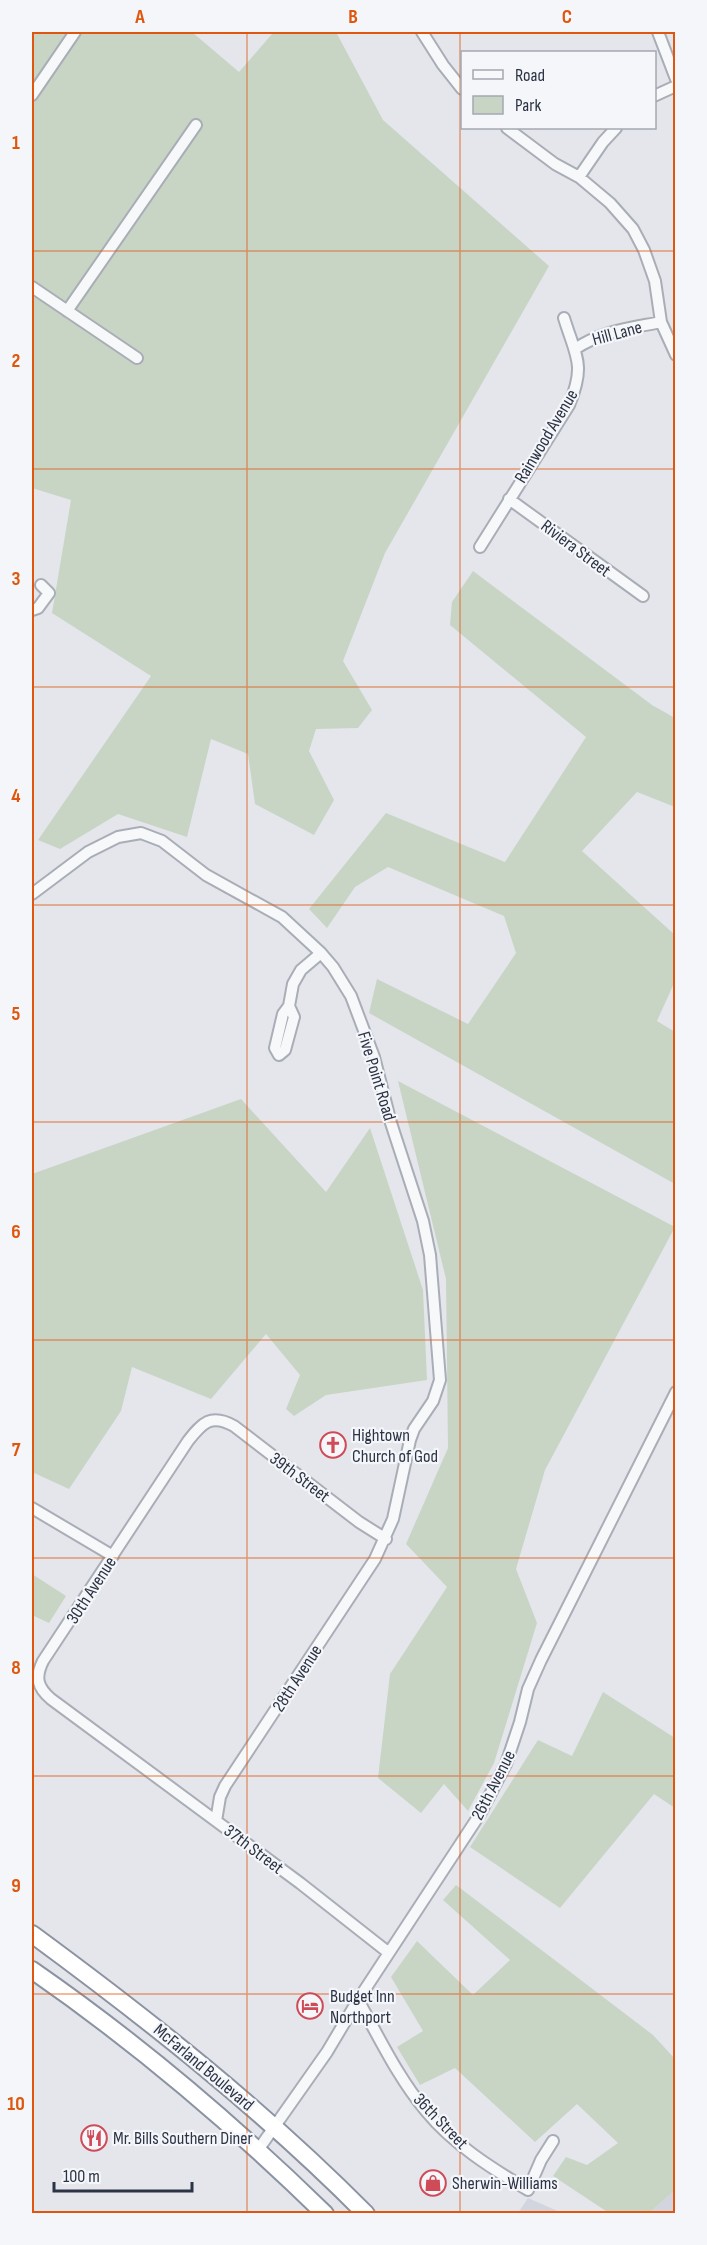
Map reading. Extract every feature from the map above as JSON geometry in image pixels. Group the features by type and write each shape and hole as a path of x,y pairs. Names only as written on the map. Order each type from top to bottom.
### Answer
{"highway":[{"name":"McFarland Boulevard","path":"32,1934 140,2014 222,2081 366,2214"},
{"name":"McFarland Boulevard","path":"32,1970 147,2056 258,2150 324,2214"}],"street":[{"path":"32,95 75,32"},
{"path":"422,32 461,88"},
{"path":"658,32 675,79"},
{"path":"656,95 675,86"},
{"path":"67,311 196,125"},
{"path":"508,129 555,164 579,177 610,203 633,229 644,250 655,281 661,322 675,355"},
{"path":"579,177 603,141 615,129"},
{"path":"32,287 136,358"},
{"name":"Rainwood Avenue","path":"480,547 569,405 578,384 578,361 564,318"},
{"name":"Hill Lane","path":"575,348 605,333 661,322"},
{"name":"Riviera Street","path":"508,499 643,596"},
{"path":"32,610 38,608 49,592 41,585"},
{"name":"Five Point Road","path":"32,894 88,852 118,837 141,833 162,841 206,875 282,917 321,953 333,967 351,996 374,1057 391,1123 423,1221 430,1255 440,1380 433,1401 414,1429 410,1440 393,1519 386,1539"},
{"path":"278,1058 275,1048 285,1031 283,1014 290,1006 293,984 301,970 321,953"},
{"name":"26th Avenue","path":"258,2150 327,2052 388,1953 480,1814 514,1744 528,1689 541,1660 675,1392"},
{"name":"39th Street","path":"213,1419 234,1426 359,1522 386,1539"},
{"name":"30th Avenue","path":"118,1748 42,1692 38,1681 39,1671 43,1661 188,1441 203,1424 213,1419"},
{"path":"32,1508 113,1556"},
{"name":"28th Avenue","path":"216,1821 220,1797 231,1776 357,1588 386,1539"},
{"name":"37th Street","path":"118,1748 300,1883 388,1953"},
{"name":"36th Street","path":"358,2000 412,2094 426,2112 477,2157 528,2190 541,2160 553,2141"}],"shaded area":[{"path":"675,2190 675,2213 649,2213"},
{"path":"528,2198 562,2213 518,2213"}],"green space":[{"path":"32,32 192,32 239,72 272,34 270,32 336,32 383,120 549,266 385,553 343,661 372,710 358,728 316,729 309,751 334,800 314,835 255,804 248,754 211,739 187,837 118,814 60,849 38,840 151,676 52,613 71,500 32,488"},
{"path":"473,571 652,705 675,718 675,807 637,792 582,851 675,935 675,981 657,1021 675,1032 675,1184 369,1013 377,979 468,1024 516,953 504,916 388,867 355,887 327,928 309,909 386,813 505,862 586,737 450,625 452,602"},
{"path":"398,1081 675,1227 545,1470 516,1569 537,1623 494,1763 468,1811 444,1784 421,1813 378,1778 390,1674 447,1587 406,1544 448,1448 446,1279"},
{"path":"241,1099 326,1192 370,1128 423,1290 427,1380 326,1395 294,1416 286,1409 300,1375 266,1334 211,1399 132,1367 121,1411 69,1489 32,1472 32,1174"},
{"path":"32,1574 66,1596 49,1623 32,1615"},
{"path":"603,1692 675,1738 675,1808 654,1794 560,1908 470,1847 538,1740 572,1756"},
{"path":"456,1885 653,2035 675,2059 675,2190 649,2213 609,2213 553,2176 566,2157 587,2165 618,2143 577,2104 535,2142 455,2068 420,2085 397,2047 423,2031 391,1977 417,1941 473,1995 510,1960 443,1900"}],"place":[{"name":"Hightown Church of God","path":"333,1445"},
{"name":"Budget Inn Northport","path":"310,2006"},
{"name":"Mr. Bills Southern Diner","path":"94,2138"},
{"name":"Sherwin-Williams","path":"433,2183"}]}
